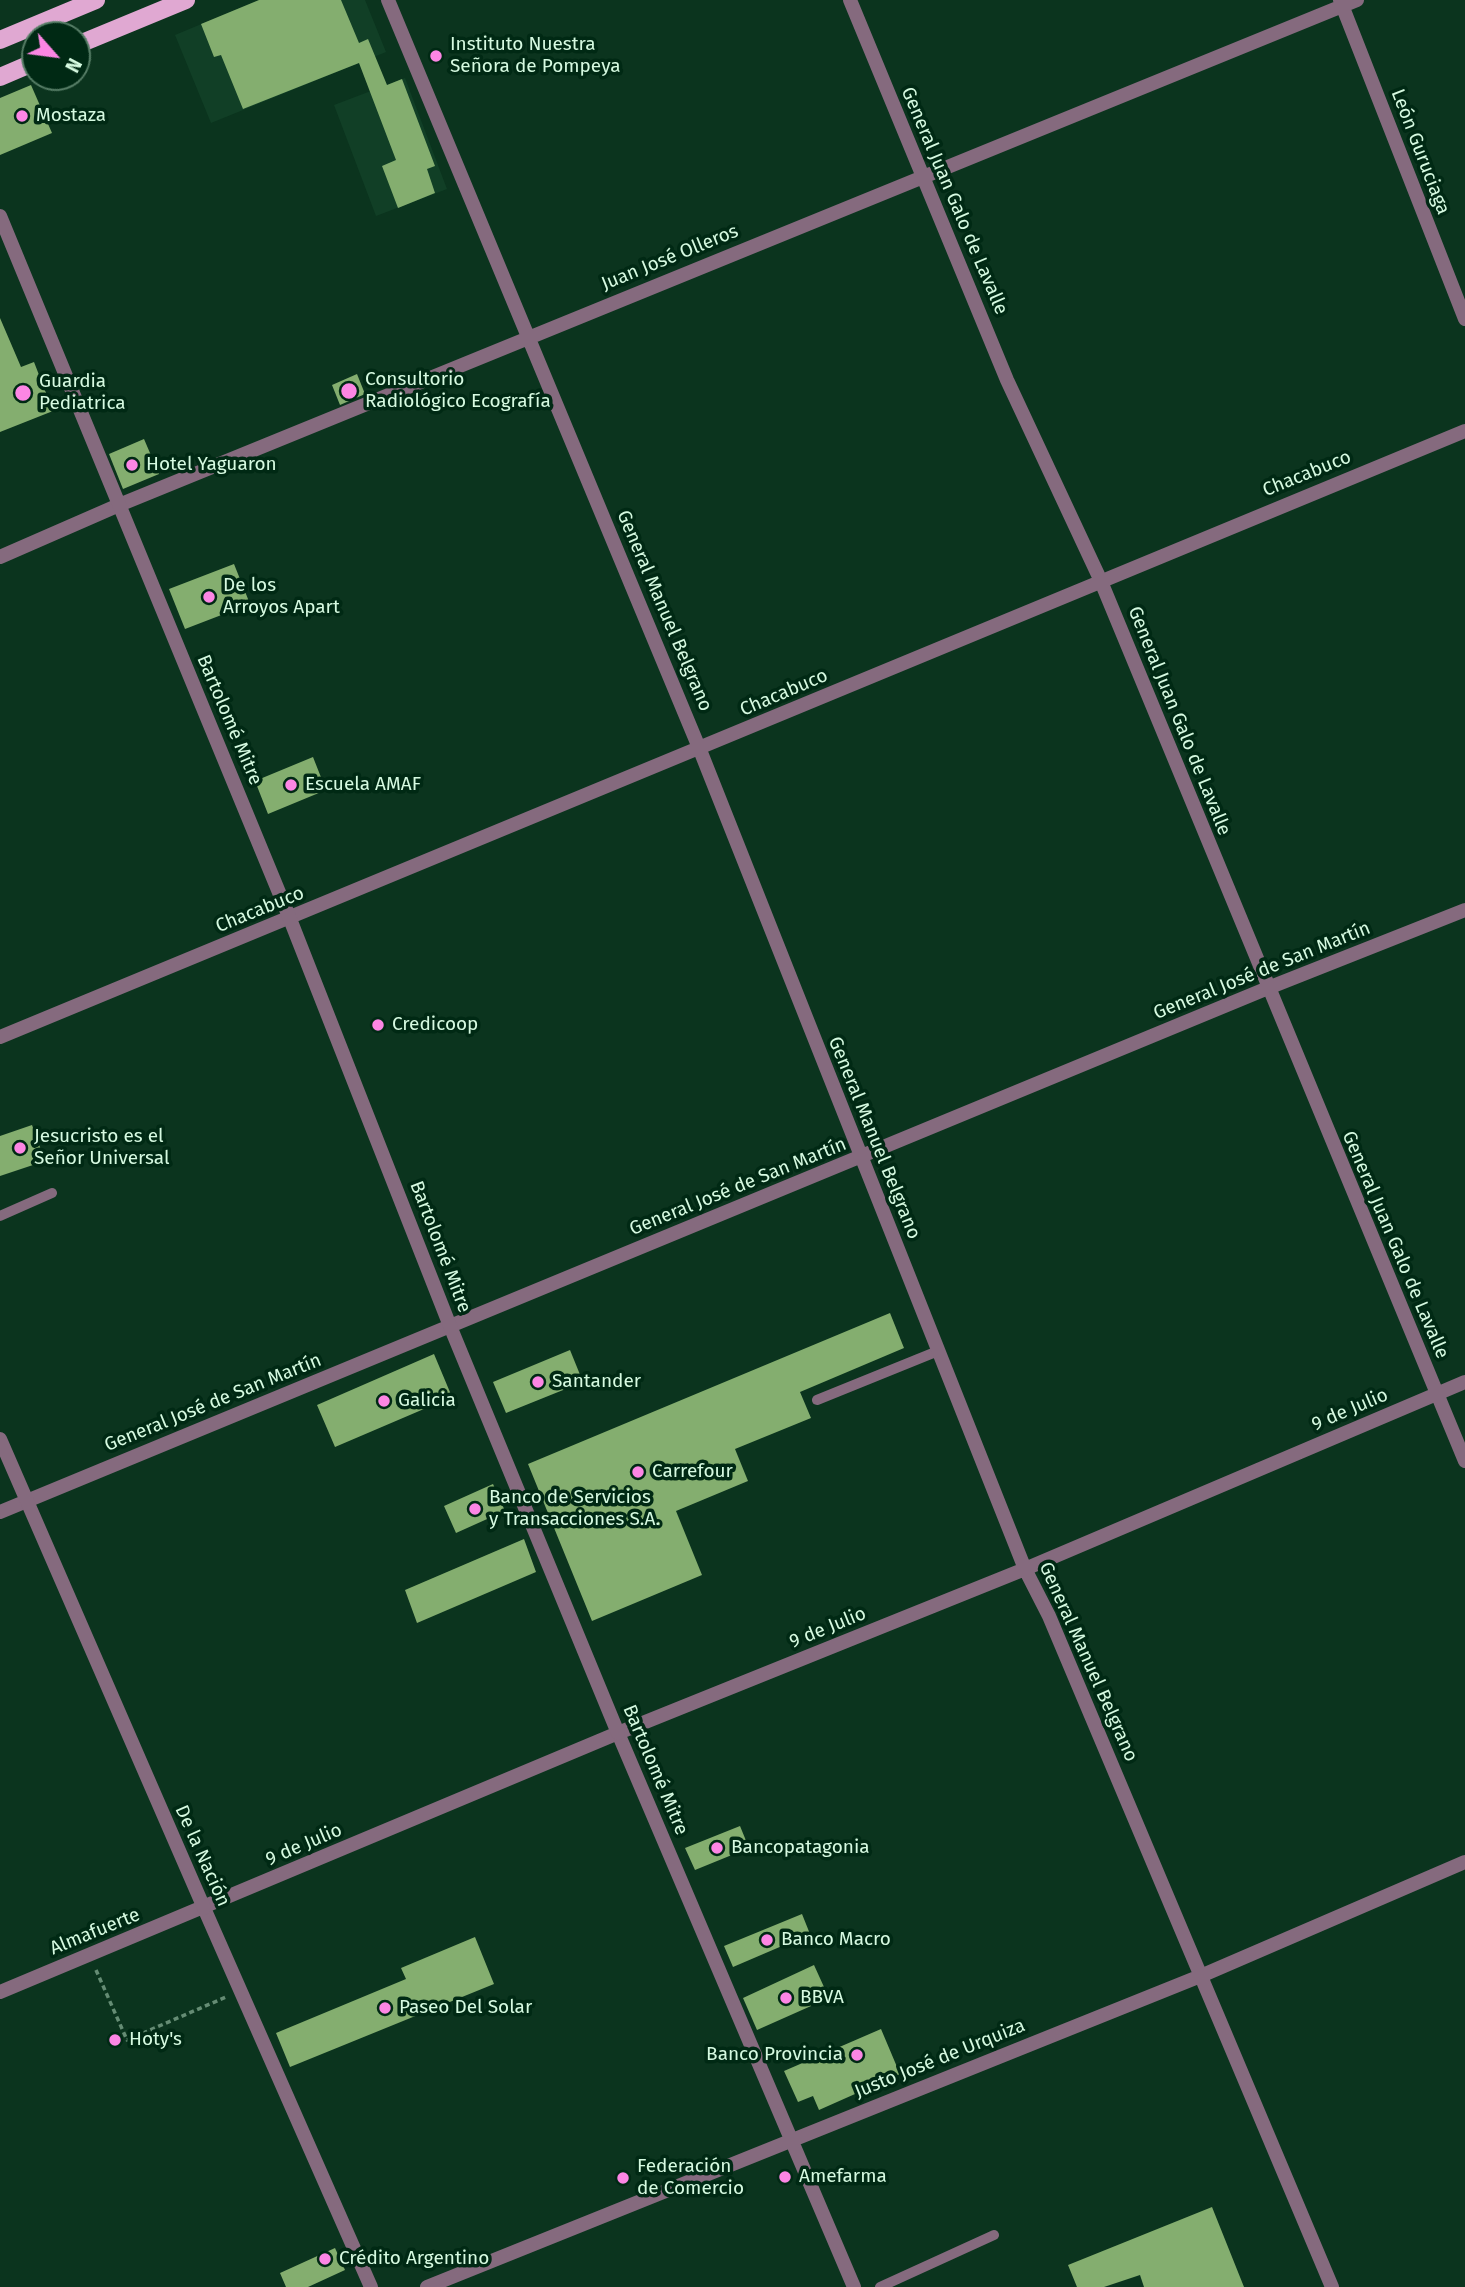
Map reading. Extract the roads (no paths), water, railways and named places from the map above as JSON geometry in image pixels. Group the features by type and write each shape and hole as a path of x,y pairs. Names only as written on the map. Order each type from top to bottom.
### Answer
{"main road":[{"path":"0,40 96,0"},
{"path":"91,39 186,0"},
{"path":"0,77 21,68"}],"street":[{"name":"General Manuel Belgrano","path":"387,0 700,750 1025,1569 1049,1616 1203,1975 1332,2287"},
{"name":"General Juan Galo de Lavalle","path":"850,0 1007,380 1100,579 1465,1461"},
{"name":"Juan José Olleros","path":"0,557 118,505 1341,3 1357,0"},
{"name":"León Guruciaga","path":"1341,3 1465,319"},
{"name":"Bartolomé Mitre","path":"0,216 290,919 450,1326 618,1733 854,2287"},
{"name":"Chacabuco","path":"0,1037 700,750 1100,579 1465,431"},
{"name":"General José de San Martín","path":"0,1512 1268,988 1465,910"},
{"name":"9 de Julio","path":"204,1908 618,1733 1025,1569 1465,1382"},
{"name":"De la Nación","path":"0,1439 371,2287"},
{"name":"Justo José de Urquiza","path":"427,2287 1203,1975 1465,1862"},
{"name":"Almafuerte","path":"0,1992 204,1908"}],"lane":[{"path":"0,1216 52,1194"},
{"path":"817,1400 937,1351"},
{"path":"880,2287 994,2235"}],"place":[{"name":"Instituto Nuestra Señora de Pompeya","path":"436,56"},
{"name":"Mostaza","path":"22,116"},
{"name":"Consultorio Radiológico Ecografía","path":"349,391"},
{"name":"Guardia Pediatrica","path":"23,393"},
{"name":"Hotel Yaguaron","path":"132,465"},
{"name":"De los Arroyos Apart","path":"209,597"},
{"name":"Escuela AMAF","path":"291,785"},
{"name":"Credicoop","path":"378,1025"},
{"name":"Jesucristo es el Señor Universal","path":"20,1148"},
{"name":"Santander","path":"538,1382"},
{"name":"Galicia","path":"384,1401"},
{"name":"Carrefour","path":"638,1472"},
{"name":"Banco de Servicios y Transacciones S.A.","path":"475,1509"},
{"name":"Bancopatagonia","path":"717,1848"},
{"name":"Banco Macro","path":"767,1940"},
{"name":"BBVA","path":"786,1998"},
{"name":"Paseo Del Solar","path":"385,2008"},
{"name":"Hoty's","path":"115,2040"},
{"name":"Banco Provincia","path":"857,2055"},
{"name":"Amefarma","path":"785,2177"},
{"name":"Federación de Comercio","path":"623,2178"},
{"name":"Crédito Argentino","path":"325,2259"}]}
